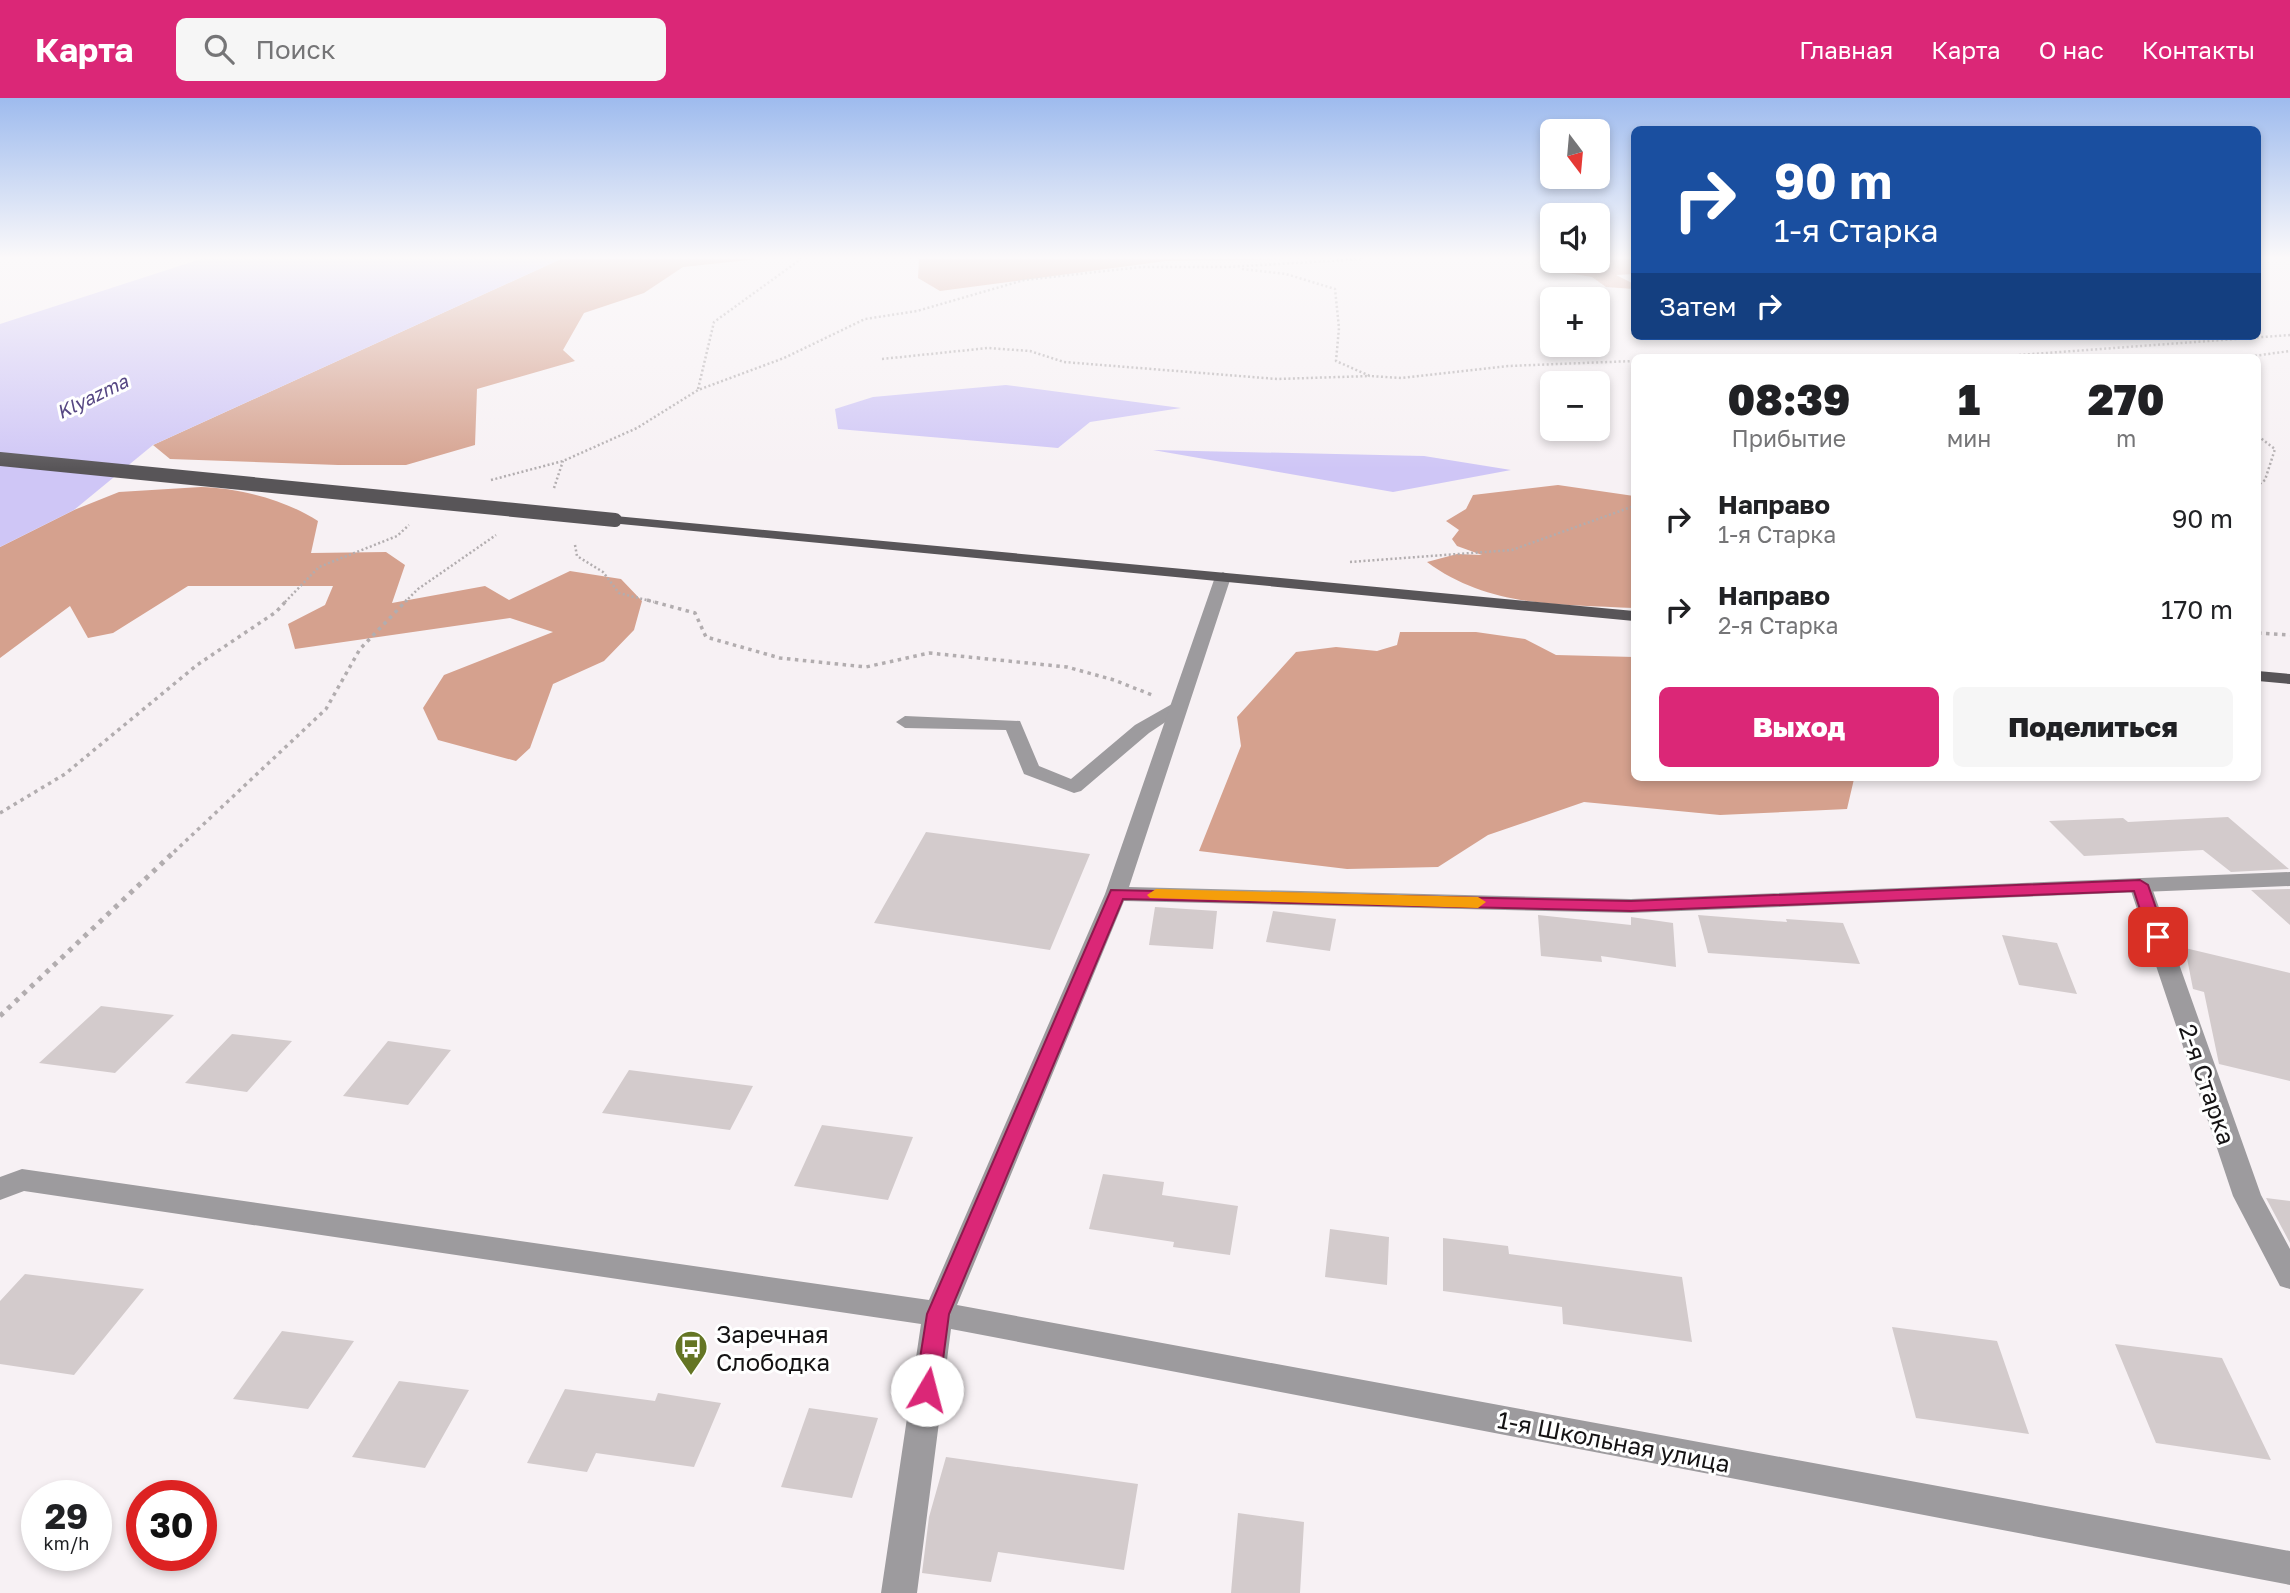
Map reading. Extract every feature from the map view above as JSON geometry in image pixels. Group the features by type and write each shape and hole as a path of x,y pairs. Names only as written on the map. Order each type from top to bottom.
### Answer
{"main road":[{"path":"0,459 1631,616"},
{"path":"2261,676 2290,679"}],"street":[{"path":"899,1593 938,1314 1116,894 1223,578"},
{"path":"905,722 1013,724 1031,770 1074,787 1142,729 1179,705"},
{"path":"1116,894 1631,906 2290,879"},
{"name":"2-я Старка","path":"2140,885 2247,1196 2290,1277"},
{"name":"1-я Школьная улица","path":"0,1189 22,1180 938,1314 2290,1568"}],"path":[{"path":"698,390 712,329"},
{"path":"484,481 563,461 637,428 698,390 784,358 844,329"},
{"path":"1339,329 1336,362 1370,376"},
{"path":"2261,337 2290,335"},
{"path":"2033,354 2222,340"},
{"path":"882,359 988,348 1030,351 1064,362 1264,378 1401,378 1508,366 1631,362"},
{"path":"2261,355 2290,351"},
{"path":"2261,438 2275,449 2265,480 2261,483"},
{"path":"553,493 563,461"},
{"path":"1345,563 1512,550 1631,507"},
{"path":"0,813 65,774 197,666 276,612 319,567 397,536 413,521"},
{"path":"0,1016 326,709 360,649 418,589 501,531"},
{"path":"572,545 578,556 603,572 619,593 695,613 706,637 780,658 866,667 929,653 1067,667 1114,680 1179,705"},
{"path":"2261,633 2290,635"}],"shaded area":[{"path":"408,329 575,329 563,350 575,361 477,389 475,445 406,465 170,459 153,445"},
{"path":"1558,485 1631,496 1631,608 1552,604 1500,596 1451,577 1427,562 1457,554 1482,555 1457,546 1452,539 1459,530 1446,521 1466,509 1473,495"},
{"path":"201,487 262,496 292,507 318,521 311,553 386,552 405,565 392,603 485,586 509,600 570,571 621,579 642,601 634,630 604,661 553,684 530,748 516,761 438,740 423,708 444,675 553,632 510,618 295,649 288,624 325,605 333,586 188,586 113,633 88,638 70,606 0,658 0,547 74,510 119,492"},
{"path":"1400,632 1476,632 1525,639 1556,655 1631,657 1631,781 1854,781 1847,809 1720,815 1584,802 1488,835 1438,867 1347,869 1199,851 1241,746 1237,717 1296,652 1336,647 1377,651 1397,645"}],"water":[{"name":"Klyazma","path":"0,329 408,329 153,445 74,510 0,547"},
{"path":"1006,385 1181,408 1090,422 1058,448 838,429 835,409 873,397"},
{"path":"1153,450 1424,456 1511,470 1393,492"}],"building":[{"path":"2228,817 2289,869 2231,872 2203,850 2084,856 2049,821 2123,818 2128,822"},
{"path":"926,832 1090,854 1050,950 874,923"},
{"path":"2290,889 2290,925 2251,890"},
{"path":"1155,907 1217,911 1213,949 1149,945"},
{"path":"1273,911 1336,919 1330,951 1266,942"},
{"path":"1538,915 1631,925 1631,917 1673,923 1676,967 1601,956 1602,962 1541,956"},
{"path":"1698,915 1843,923 1860,964 1708,953"},
{"path":"2002,935 2057,943 2077,994 2019,985"},
{"path":"2185,948 2290,973 2290,1081 2219,1064 2204,992 2193,989"},
{"path":"101,1006 174,1015 115,1073 39,1063"},
{"path":"232,1034 292,1041 247,1092 185,1083"},
{"path":"388,1041 451,1050 408,1105 343,1096"},
{"path":"629,1070 753,1086 730,1130 602,1113"},
{"path":"822,1125 913,1137 888,1200 794,1186"},
{"path":"1103,1174 1164,1182 1162,1195 1238,1206 1230,1255 1173,1247 1174,1242 1089,1229"},
{"path":"2266,1198 2290,1201 2290,1243"},
{"path":"1330,1229 1389,1237 1387,1285 1325,1277"},
{"path":"1443,1238 1508,1246 1509,1254 1682,1277 1692,1342 1563,1324 1562,1307 1443,1291"},
{"path":"25,1274 144,1289 74,1375 0,1364 0,1301"},
{"path":"1892,1327 1997,1341 2029,1434 1916,1418"},
{"path":"282,1331 354,1341 308,1409 233,1399"},
{"path":"2115,1344 2222,1358 2271,1460 2156,1443"},
{"path":"399,1381 469,1390 425,1468 352,1457"},
{"path":"565,1389 655,1401 658,1393 721,1403 694,1467 596,1453 587,1472 527,1463"},
{"path":"809,1408 878,1418 852,1498 781,1487"},
{"path":"946,1457 1138,1484 1124,1570 998,1552 991,1582 922,1573 929,1517"},
{"path":"1238,1513 1304,1522 1300,1593 1231,1593"}],"slow traffic":[{"path":"1156,895 1478,902"}],"place":[{"name":"Заречная Слободка","path":"691,1377"}],"route":[{"path":"927,1390 938,1314 1116,894 1631,906 2140,885 2158,937"}]}
